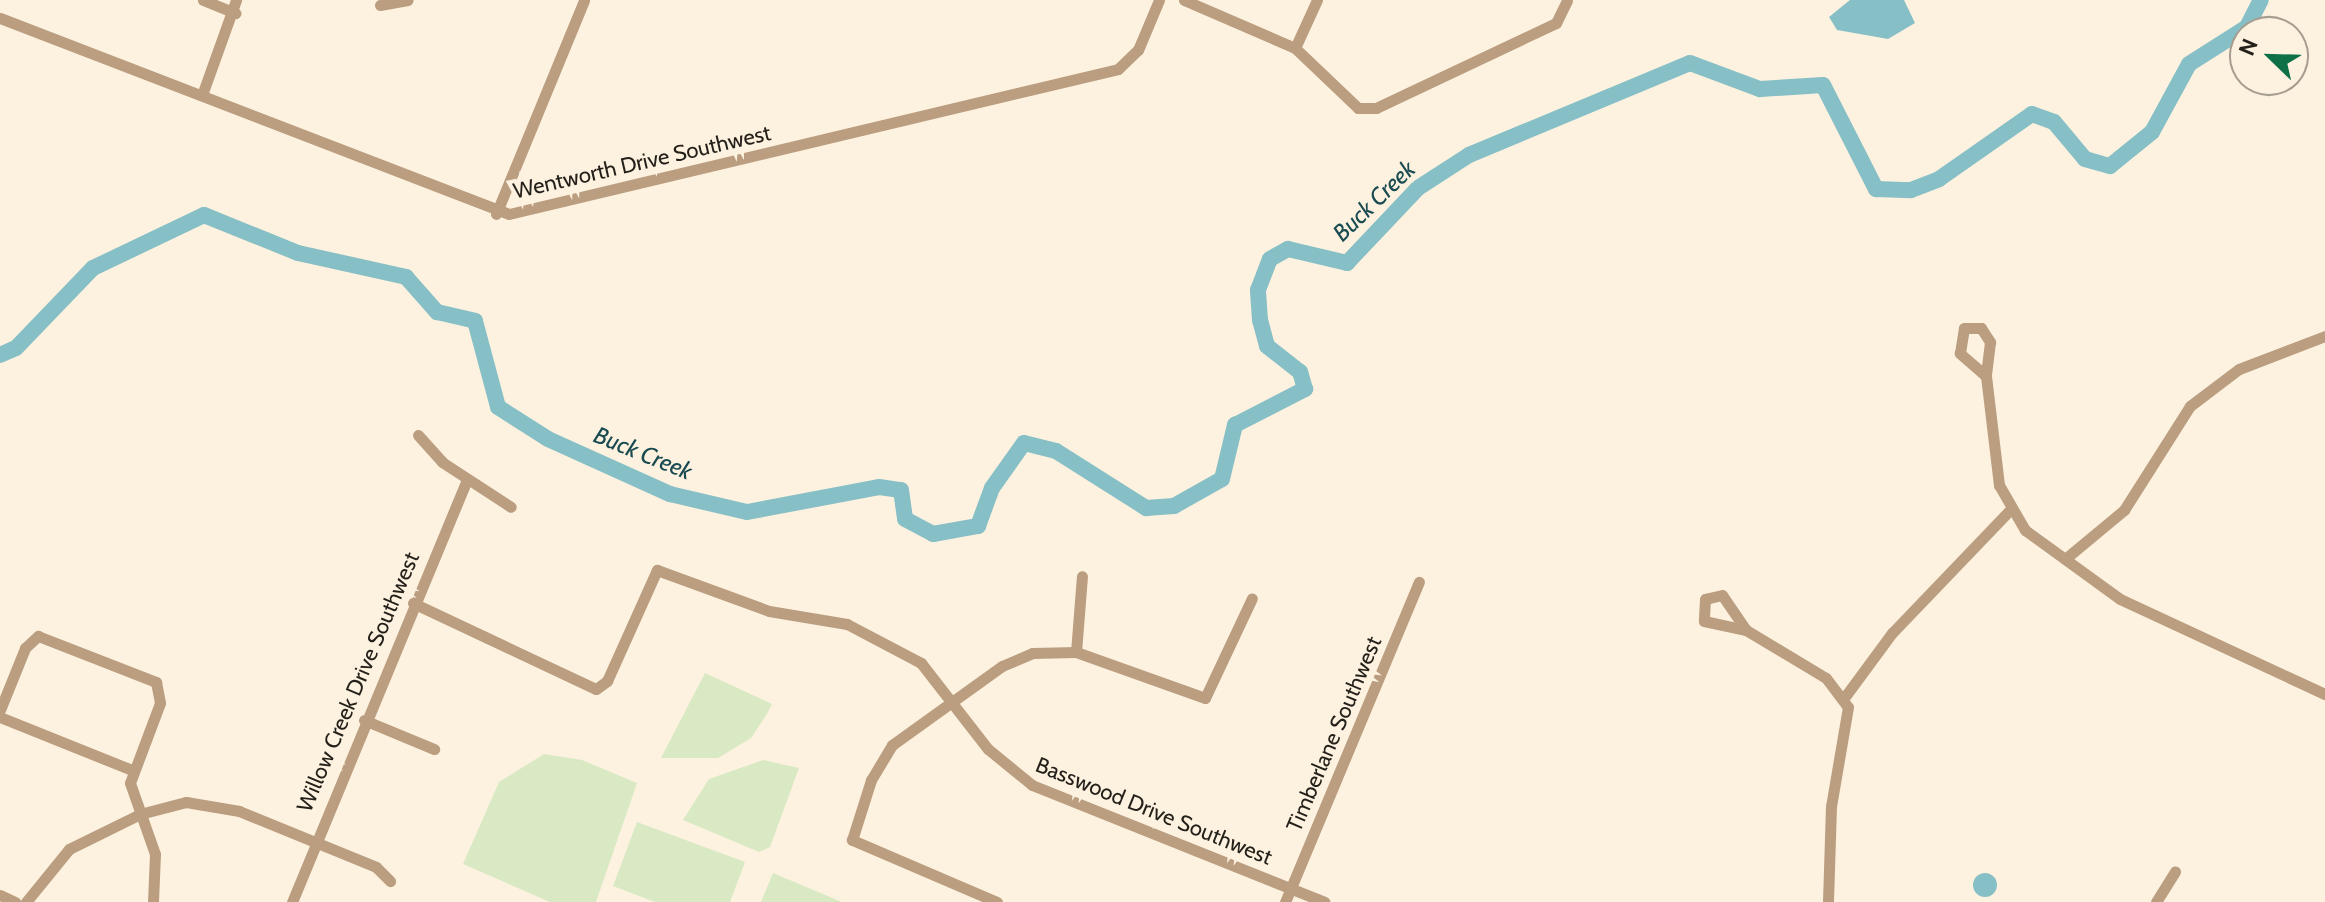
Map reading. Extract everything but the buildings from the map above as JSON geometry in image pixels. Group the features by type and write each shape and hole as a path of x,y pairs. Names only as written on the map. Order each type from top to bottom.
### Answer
{"street":[{"path":"202,95 236,6 203,0"},
{"path":"380,5 408,0"},
{"path":"496,214 584,0"},
{"name":"Wentworth Drive Southwest","path":"0,18 202,95 496,214 1128,64 1159,0"},
{"path":"1184,0 1295,48 1347,102 1376,108 1556,23 1567,0"},
{"path":"1295,48 1317,0"},
{"path":"2065,559 2124,510 2190,406 2239,369 2324,333"},
{"path":"1986,376 2009,511 2065,559 2186,635 2325,694"},
{"path":"418,435 467,480 511,507"},
{"name":"Willow Creek Drive Southwest","path":"292,902 364,720 467,480"},
{"path":"1844,698 1892,633 2009,511"},
{"name":"Basswood Drive Southwest","path":"413,603 596,689 607,681 652,576 664,571 761,609 872,632 921,663 954,699 997,758 1041,790 1324,902"},
{"path":"1076,652 1082,576"},
{"name":"Timberlane Southwest","path":"1285,902 1419,582"},
{"path":"997,902 852,840 886,753 954,699 1017,658 1076,652 1205,698 1252,598"},
{"path":"1746,630 1826,678 1844,698 1849,720 1831,806 1828,902"},
{"path":"0,710 35,638 151,678 160,690 132,770 140,814 155,854 153,902"},
{"path":"0,717 132,770"},
{"path":"364,720 434,749"},
{"path":"26,902 61,855 140,814 210,803 376,867 390,881"},
{"path":"2156,902 2175,872"},
{"path":"0,895 15,902"}],"green space":[{"path":"705,673 772,704 767,714 751,738 718,758 661,758"},
{"path":"544,754 582,760 637,783 596,902 550,902 463,864 499,782"},
{"path":"763,760 799,768 770,847 759,852 683,820 709,779"},
{"path":"637,822 745,862 730,902 655,902 613,886"},
{"path":"773,873 842,902 761,902"}],"water":[{"path":"1850,0 1904,0 1915,23 1888,39 1837,30 1829,17"},
{"path":"1985,873 1996,880 1997,885 1990,896 1985,897 1974,890 1973,885 1980,874"}],"waterway":[{"name":"Buck Creek","path":"0,355 16,348 93,268 204,215 298,253 406,277 437,312 475,321 498,407 548,439 670,494 747,512 879,487 901,490 905,519 933,534 978,526 992,488 1024,443 1056,451 1146,508 1174,506 1222,479 1235,425 1305,389 1300,372 1267,346 1260,320 1258,290 1270,259 1288,249 1347,263 1418,188 1469,155 1690,63 1760,89 1823,85 1876,189 1911,190 1939,179 2032,114 2054,122 2085,159 2110,166 2152,132 2189,64 2247,27 2261,0"}]}
